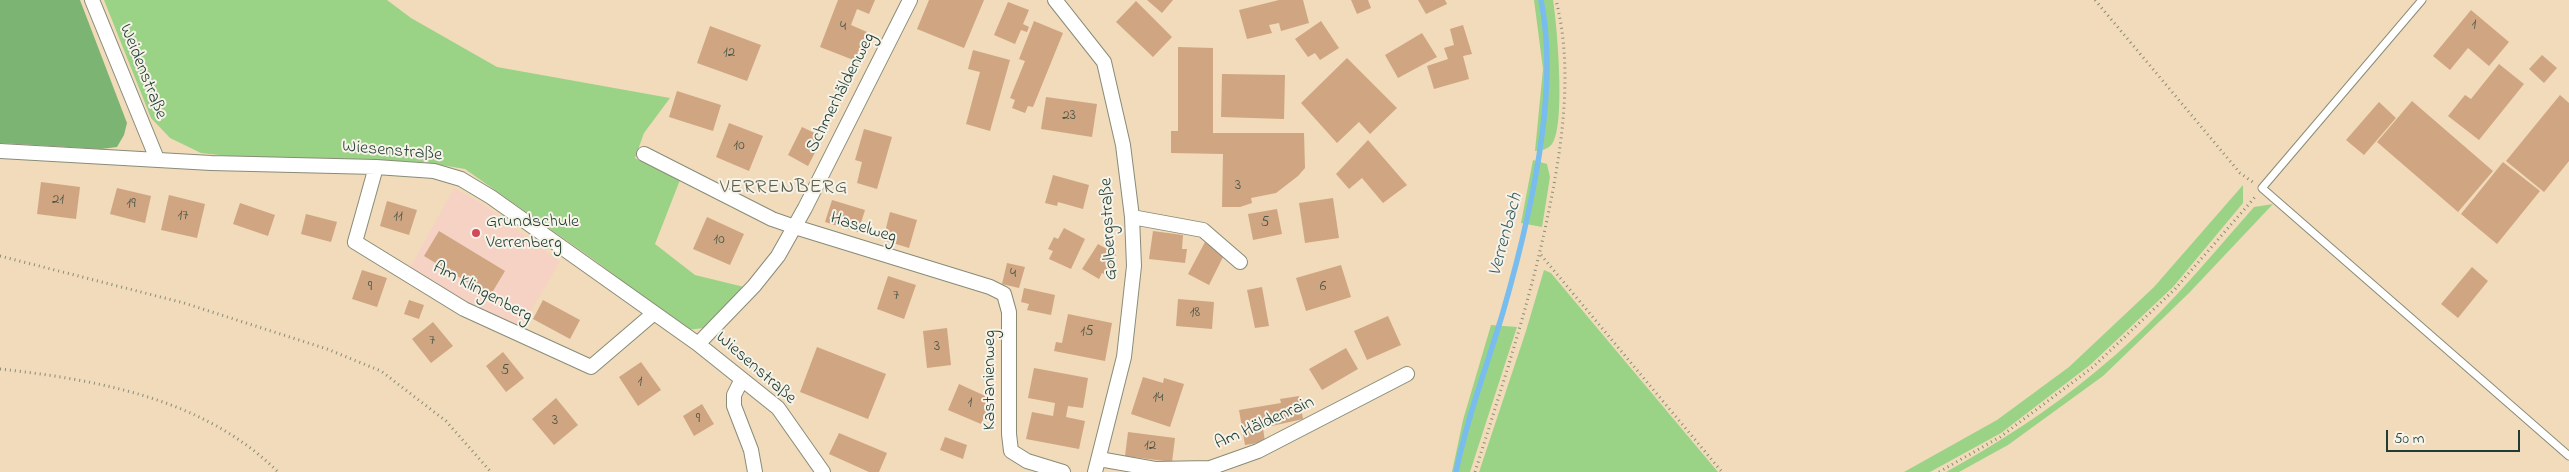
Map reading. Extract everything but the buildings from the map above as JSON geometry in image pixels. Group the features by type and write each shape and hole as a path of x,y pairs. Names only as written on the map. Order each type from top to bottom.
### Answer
{"street":[{"name":"Weidenstraße","path":"92,0 157,159"},
{"name":"Schmerhäldenweg","path":"698,344 754,286 778,256 910,0"},
{"name":"Golbergstraße","path":"1054,0 1104,62 1122,145 1132,217 1134,266 1124,357 1097,465"},
{"name":"Wiesenstraße","path":"0,151 211,163 376,167 434,171 461,179 492,197 653,314 698,344 778,408 824,472"},
{"name":"Haselweg","path":"644,154 772,219 990,287 1004,294 1009,312"},
{"name":"Am Klingenberg","path":"376,167 355,242 464,309 590,367 653,314"},
{"path":"1132,217 1203,230 1240,262"},
{"name":"Kastanienweg","path":"1009,312 1009,434 1011,450 1027,461 1063,472"},
{"name":"Am Häldenrain","path":"1097,465 1155,469 1210,468 1258,451 1407,374"},
{"path":"742,379 734,395 734,406 751,450 755,472"}],"lane":[{"path":"2422,0 2262,188 2569,456"}],"path":[{"path":"1475,472 1521,328 1541,254 1559,157 1564,108 1563,58 1556,0"},
{"path":"1939,472 2000,437 2093,368 2175,289 2262,188 2240,173 2095,0"},
{"path":"1541,254 1722,472"},
{"path":"0,256 184,303 327,349 381,371 446,421 491,472"},
{"path":"0,369 104,386 144,396 196,414 228,432 260,454 278,472"}],"shaded area":[{"name":"Grundschule Verrenberg","path":"454,188 483,204 560,262 520,328 469,305 410,268"}],"green space":[{"path":"0,0 80,0 127,123 124,135 117,147 101,149 0,143"},
{"path":"104,0 387,0 411,18 497,67 670,98 644,133 635,158 680,180 655,244 695,275 744,287 704,328 687,330 597,262 465,169 423,162 245,158 201,153 170,138 151,118"},
{"path":"1534,0 1553,0 1560,97 1559,117 1552,144 1546,149 1535,151 1543,69"},
{"path":"1533,160 1547,164 1550,177 1542,227 1521,223"},
{"path":"2243,185 2243,203 2173,287 2090,365 2001,433 1930,472 1904,472 1997,420 2069,367 2154,287"},
{"path":"2273,204 2189,293 2103,376 2008,445 1959,472 1946,472 2022,426 2094,373 2158,314 2254,207"},
{"path":"1544,270 1551,273 1718,472 1479,472 1526,331"},
{"path":"1491,325 1517,327 1470,472 1452,472 1463,420"}],"waterway":[{"name":"Verrenbach","path":"1456,472 1471,412 1515,268 1535,181 1547,84 1546,34 1541,0"}],"place":[{"name":"Grundschule Verrenberg","path":"476,233"}],"district":[{"name":"VERRENBERG","path":"784,189"}]}
